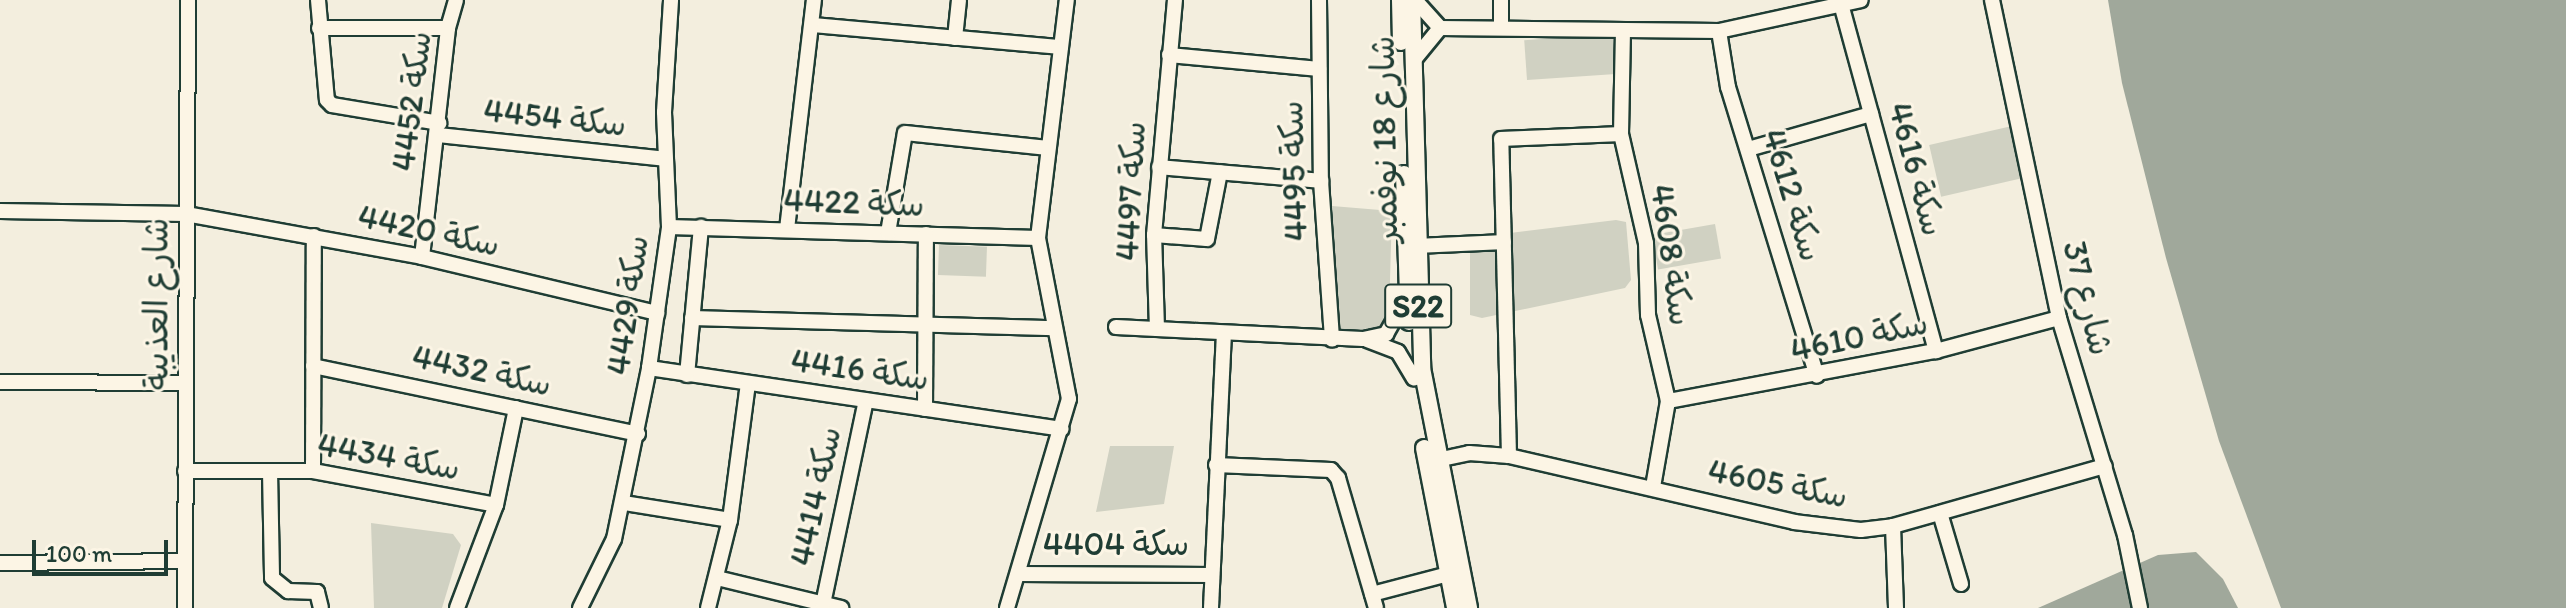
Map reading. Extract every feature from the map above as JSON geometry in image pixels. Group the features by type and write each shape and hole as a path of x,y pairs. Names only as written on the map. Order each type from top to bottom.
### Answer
{"main road":[{"name":"شارع 18 نوفمبر","path":"1400,0 1407,297 1414,379 1455,608"},
{"name":"شارع 18 نوفمبر","path":"1413,0 1412,64 1422,368 1437,460 1469,608"}],"street":[{"name":"شارع العذيبة","path":"185,608 188,0"},
{"name":"سكة 4454","path":"318,0 323,92 332,105 438,129 665,159"},
{"name":"سكة 4452","path":"422,257 448,28 456,0"},
{"name":"سكة 4429","path":"580,608 614,539 624,503 649,368 669,227 665,159 671,0"},
{"path":"787,229 814,0"},
{"path":"955,38 959,0"},
{"path":"1007,608 1069,399 1038,238 1067,0"},
{"name":"سكة 4497","path":"1157,329 1154,235 1175,0"},
{"name":"سكة 4495","path":"1319,0 1321,181 1332,340"},
{"path":"1413,0 1440,28"},
{"path":"1501,0 1501,28"},
{"path":"1784,0 1789,17"},
{"path":"1412,64 1423,43 1440,28 1719,31 1861,0"},
{"name":"شارع 37","path":"1992,0 2059,318 2125,535 2140,608"},
{"name":"سكة 4616","path":"1841,4 1936,351"},
{"path":"813,25 1061,47"},
{"path":"319,28 448,28"},
{"name":"سكة 4608","path":"1623,30 1621,134 1646,243 1648,315 1668,401 1653,487"},
{"name":"سكة 4612","path":"1719,31 1728,87 1817,376"},
{"path":"1169,55 1319,69"},
{"path":"1748,149 1871,114"},
{"path":"888,233 905,133 1048,148"},
{"path":"1509,456 1509,350 1501,139 1621,134"},
{"path":"1159,167 1321,181"},
{"path":"1154,235 1207,239 1220,172"},
{"name":"سكة 4420","path":"0,211 186,214 422,257 657,313"},
{"name":"سكة 4422","path":"669,227 1038,238"},
{"path":"687,375 701,227"},
{"path":"925,409 926,234"},
{"path":"313,471 314,236"},
{"path":"1417,246 1504,242"},
{"path":"1116,327 1332,340 1363,339 1386,334 1407,297"},
{"path":"692,318 926,327 1055,328"},
{"name":"سكة 4610","path":"1668,401 1817,376 1936,351 2059,318"},
{"path":"1211,608 1224,333"},
{"path":"1363,339 1398,352 1414,379"},
{"name":"سكة 4432","path":"313,366 638,434"},
{"name":"سكة 4416","path":"649,368 1062,429"},
{"path":"0,382 186,383"},
{"path":"708,608 730,520 748,383"},
{"name":"سكة 4414","path":"823,604 866,400"},
{"path":"457,608 496,505 516,408"},
{"name":"سكة 4605","path":"1437,460 1469,453 1509,456 1794,522 1861,530 1893,526 2105,466"},
{"path":"1216,465 1331,470 1338,478 1374,601 1448,574"},
{"name":"سكة 4434","path":"185,471 313,471 496,505"},
{"name":"سكة 4434","path":"270,471 272,578 288,591 317,592 321,608"},
{"path":"624,503 730,520"},
{"path":"1940,513 1961,584"},
{"path":"1893,526 1896,608"},
{"path":"0,563 185,561"},
{"name":"سكة 4404","path":"1019,574 1212,575"},
{"path":"717,578 841,608"}],"shaded area":[{"path":"2108,0 2566,0 2566,608 2281,608 2219,441 2166,258 2122,83"},
{"path":"1613,34 1616,74 1527,80 1524,40"},
{"path":"2012,126 2024,178 1941,197 1929,145"},
{"path":"1332,206 1392,211 1389,315 1381,327 1337,332"},
{"path":"1616,220 1626,222 1631,280 1625,288 1482,318 1470,315 1470,238"},
{"path":"1715,224 1721,258 1658,270 1652,235"},
{"path":"939,245 987,247 986,277 938,275"},
{"path":"1110,446 1174,446 1164,504 1096,512"},
{"path":"371,523 453,534 461,545 442,608 374,608"},
{"path":"2196,552 2223,579 2238,608 2038,608 2158,555"}]}
